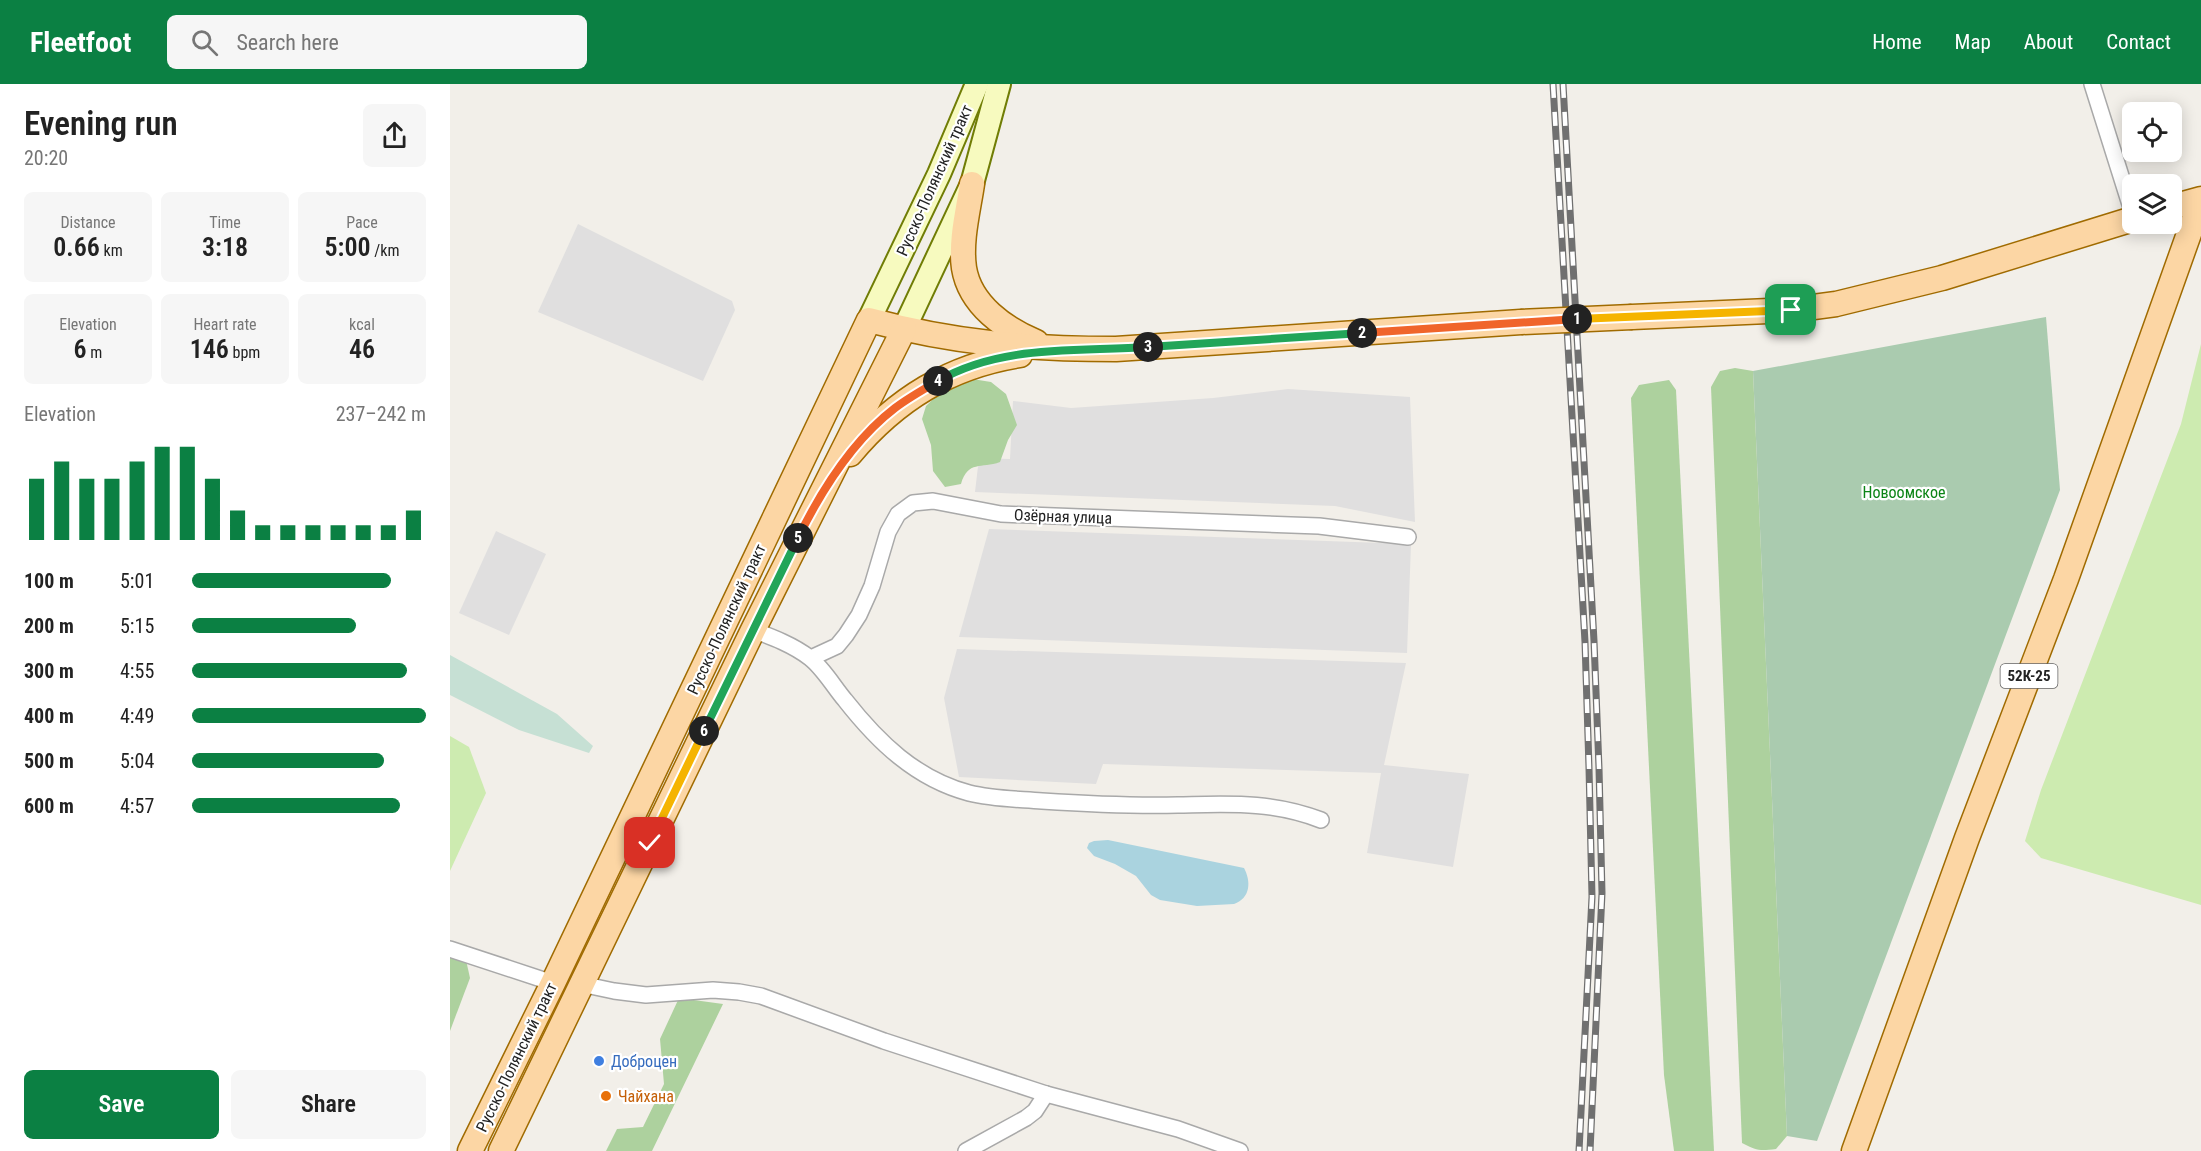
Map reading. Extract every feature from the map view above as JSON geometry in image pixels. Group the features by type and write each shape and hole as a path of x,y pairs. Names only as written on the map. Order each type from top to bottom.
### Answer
{"main road":[{"name":"Русско-Полянский тракт","path":"470,1151 939,174 977,84"},
{"name":"Русско-Полянский тракт","path":"501,1151 753,630 904,329 972,184 999,84"},
{"path":"972,184 963,241 964,269 972,290 988,313 1008,329 1052,349"},
{"path":"2182,205 2201,200"},
{"name":"52К-25","path":"1854,1151 1967,838 2070,567 2201,200"},
{"path":"869,320 989,345 1052,349 1116,349 1521,322 1791,310 1836,304 1942,278 2122,222"},
{"path":"816,502 851,453 874,427 895,408 921,391 947,376 994,359 1052,349"}],"street":[{"path":"2092,84 2122,179"},
{"name":"Озёрная улица","path":"811,658 837,646 846,635 859,615 872,586 888,532 898,514 913,503 933,501 1001,514 1319,526 1408,537"},
{"path":"753,630 781,640 811,658 869,730 896,755 920,772 971,794 1093,805 1265,805 1297,811 1321,820"},
{"path":"450,949 552,983"},
{"path":"581,984 646,995 713,990 761,996 884,1041 1046,1094 1178,1129 1240,1151"},
{"path":"966,1151 1026,1118 1035,1111 1046,1094"}],"shaded area":[{"path":"578,224 732,301 735,310 703,381 538,312"},
{"path":"1288,389 1410,397 1415,522 1335,506 975,492 979,458 1010,459 1013,401 1071,408 1213,398"},
{"path":"989,529 1411,544 1407,653 959,637"},
{"path":"496,531 546,554 509,635 459,613"},
{"path":"957,649 1406,663 1384,765 1469,774 1453,867 1367,853 1381,773 1103,764 1096,784 959,777 944,698"}],"green space":[{"name":"Новоомское","path":"2046,317 2060,490 1817,1141 1787,1136 1753,371"},
{"path":"2201,344 2201,905 2041,858 2025,841 2041,790 2181,424"},
{"path":"1735,368 1753,371 1787,1136 1776,1149 1766,1150 1755,1149 1742,1143 1711,387 1720,371"},
{"path":"966,378 991,382 1006,394 1017,425 1008,440 1000,462 971,468 967,471 961,484 945,487 933,471 931,445 922,419 926,406 945,388"},
{"path":"1669,380 1676,390 1714,1151 1674,1151 1664,1075 1631,398 1639,385"},
{"path":"450,655 557,714 593,746 589,753 519,730 450,695"},
{"path":"450,736 469,747 486,793 450,871"},
{"path":"450,955 466,960 470,978 450,1031"},
{"path":"679,998 723,1004 652,1151 606,1151 617,1129 643,1127 664,1084 660,1039"}],"water":[{"path":"1108,840 1244,868 1248,878 1248,889 1244,898 1234,904 1197,906 1160,900 1151,895 1136,876 1115,864 1094,856 1087,848 1089,843 1094,841"}],"railway":[{"path":"1553,84 1585,642 1589,768 1592,897 1579,1151"},
{"path":"1563,84 1599,768 1602,893 1590,1151"}],"place":[{"name":"Доброцен","path":"599,1061"},
{"name":"Чайхана","path":"606,1096"}],"route":[{"path":"650,843 816,502 851,453 874,427 895,408 947,376 994,359 1052,349 1116,349 1521,322 1791,310"}]}
